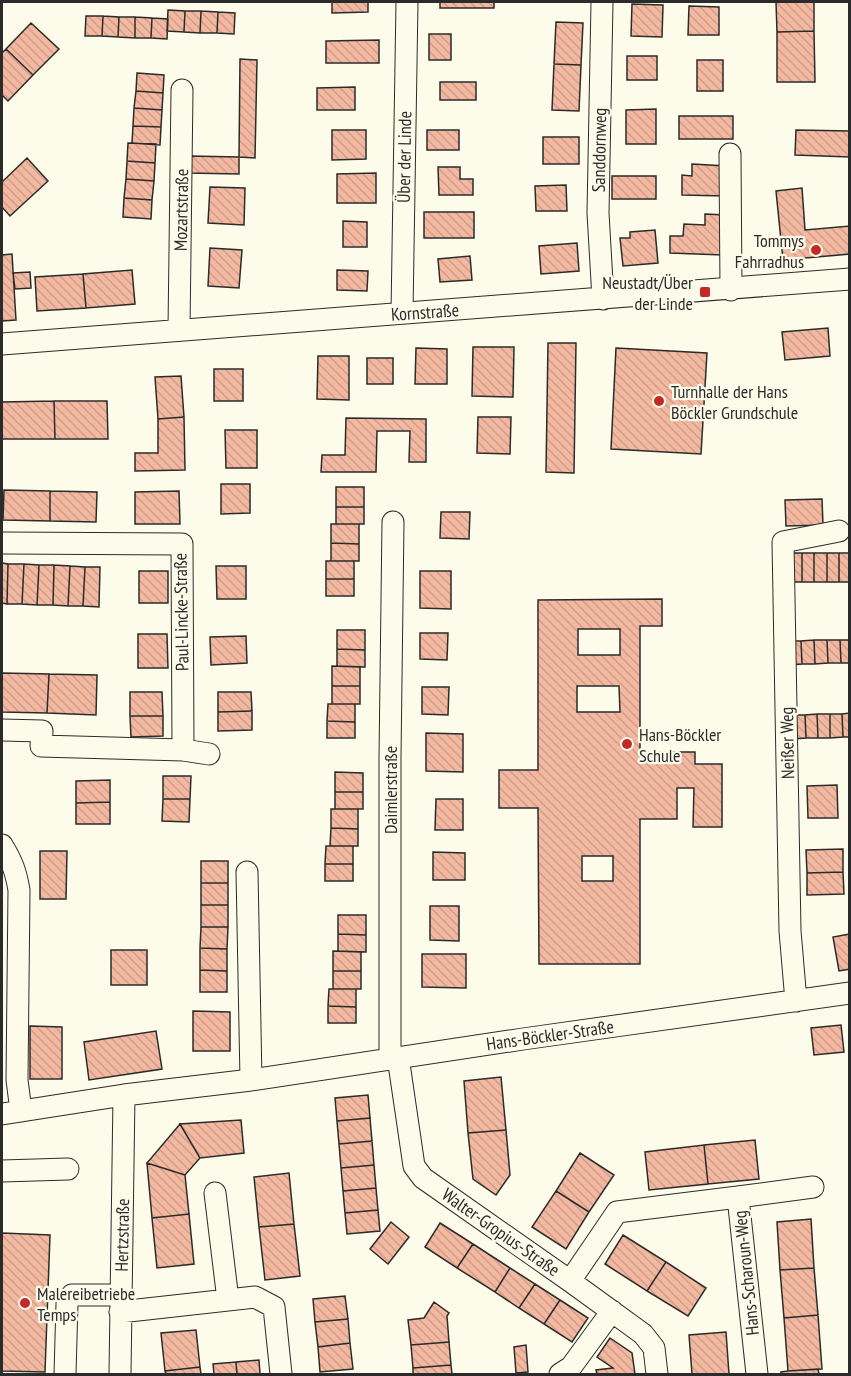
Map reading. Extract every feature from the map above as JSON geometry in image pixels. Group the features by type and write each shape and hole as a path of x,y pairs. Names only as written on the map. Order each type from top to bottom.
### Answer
{"street":[{"name":"Über der Linde","path":"402,313 407,2"},
{"name":"Sanddornweg","path":"602,2 598,213 603,299"},
{"name":"Mozartstraße","path":"179,330 182,90"},
{"path":"730,154 731,290"},
{"name":"Kornstraße","path":"2,344 731,290 849,279"},
{"name":"Daimlerstraße","path":"393,522 390,757 394,1058"},
{"name":"Neißer Weg","path":"796,1001 790,931 783,542 839,531"},
{"name":"Paul-Lincke-Straße","path":"2,543 182,544 183,750"},
{"path":"2,730 42,731 41,746 183,750 209,754"},
{"path":"2,845 11,860 19,890 16,1080 11,1112"},
{"path":"247,872 250,1080"},
{"name":"Hans-Böckler-Straße","path":"11,1112 124,1095 250,1080 849,993"},
{"name":"Walter-Gropius-Straße","path":"394,1058 414,1166 423,1178 643,1334 654,1348 657,1374"},
{"name":"Hertzstraße","path":"120,1374 124,1095"},
{"path":"2,1171 68,1169"},
{"path":"738,1197 813,1187"},
{"path":"215,1193 228,1300"},
{"name":"Hans-Scharoun-Weg","path":"570,1281 617,1212 738,1197 757,1374"},
{"path":"65,1374 67,1304 72,1295 120,1304 255,1297 274,1307 281,1374"},
{"path":"560,1374 571,1367 612,1311"}],"building":[{"path":"332,2 368,2 368,12 332,13"},
{"path":"440,2 494,2 494,8 440,8"},
{"path":"776,2 814,2 814,31 777,32"},
{"path":"632,4 663,5 662,37 631,36"},
{"path":"689,6 719,7 719,35 688,35"},
{"path":"168,10 185,11 184,32 167,31"},
{"path":"185,11 201,11 200,33 184,32"},
{"path":"201,11 218,12 217,33 200,33"},
{"path":"218,12 235,13 234,34 217,33"},
{"path":"86,16 103,16 102,36 85,36"},
{"path":"103,16 119,17 118,37 102,36"},
{"path":"119,17 135,17 135,38 118,37"},
{"path":"135,17 152,18 151,38 135,38"},
{"path":"152,18 168,19 167,39 151,38"},
{"path":"556,22 583,23 581,65 554,64"},
{"path":"31,23 59,49 33,75 6,49"},
{"path":"814,31 815,82 777,82 777,32"},
{"path":"429,34 451,34 451,60 429,60"},
{"path":"379,40 379,63 326,63 326,41"},
{"path":"6,49 33,75 8,101 2,95 2,53"},
{"path":"627,56 657,56 657,80 627,80"},
{"path":"240,59 257,60 255,158 239,157"},
{"path":"697,60 723,60 723,91 697,91"},
{"path":"554,64 581,65 579,111 552,110"},
{"path":"137,73 164,75 163,93 136,91"},
{"path":"440,82 476,82 476,100 440,100"},
{"path":"355,87 355,110 317,110 317,88"},
{"path":"136,91 163,93 162,110 134,108"},
{"path":"134,108 162,110 161,127 133,126"},
{"path":"656,109 656,144 626,144 626,110"},
{"path":"679,116 733,116 733,139 679,139"},
{"path":"133,126 161,127 160,145 132,143"},
{"path":"332,130 366,130 366,159 332,160"},
{"path":"427,130 459,130 459,150 427,150"},
{"path":"796,130 850,131 850,157 795,155"},
{"path":"543,137 579,137 579,164 543,164"},
{"path":"128,143 156,144 155,163 127,161"},
{"path":"189,156 239,157 239,174 188,173"},
{"path":"27,158 48,181 10,216 2,207 2,182"},
{"path":"127,161 155,163 154,181 126,179"},
{"path":"692,164 726,166 725,196 682,195 682,175 692,176"},
{"path":"438,167 460,167 460,179 473,179 473,195 439,195"},
{"path":"376,173 376,203 337,203 337,174"},
{"path":"612,176 656,176 656,199 612,199"},
{"path":"126,179 154,181 152,200 124,198"},
{"path":"566,185 567,211 536,211 535,186"},
{"path":"210,187 245,188 244,225 208,223"},
{"path":"802,188 805,230 850,226 850,254 783,260 776,191"},
{"path":"124,198 152,200 151,219 123,217"},
{"path":"424,212 474,212 474,238 424,238"},
{"path":"705,214 725,215 723,255 670,253 670,236 683,236 684,224 705,225"},
{"path":"343,221 367,222 367,247 343,247"},
{"path":"655,230 658,263 623,266 620,238 630,238 630,232"},
{"path":"577,243 579,271 541,274 539,246"},
{"path":"210,248 242,250 239,288 208,286"},
{"path":"12,254 16,320 2,321 2,255"},
{"path":"470,256 472,280 440,282 438,259"},
{"path":"132,270 135,304 86,308 83,274"},
{"path":"337,270 368,271 367,291 337,290"},
{"path":"30,272 31,288 15,289 13,273"},
{"path":"83,274 86,308 37,311 35,277"},
{"path":"828,328 830,356 785,360 782,332"},
{"path":"548,343 576,343 574,473 546,472"},
{"path":"473,347 514,347 513,397 472,396"},
{"path":"416,348 447,349 447,384 415,384"},
{"name":"Turnhalle der Hans Böckler Grundschule","path":"616,348 707,353 701,454 611,449"},
{"path":"318,356 349,356 349,400 317,399"},
{"path":"367,358 393,358 393,384 367,384"},
{"path":"214,369 243,369 243,401 214,401"},
{"path":"181,376 184,417 158,419 155,377"},
{"path":"54,401 55,439 2,439 2,402"},
{"path":"54,401 107,401 108,439 55,439"},
{"path":"184,417 185,470 135,471 135,453 158,453 158,419"},
{"path":"478,417 511,417 510,454 477,453"},
{"path":"346,418 426,419 426,462 409,462 410,431 377,431 376,472 321,472 322,455 345,455"},
{"path":"225,430 257,430 257,468 226,468"},
{"path":"221,484 250,484 250,513 221,514"},
{"path":"336,487 364,487 364,507 336,507"},
{"path":"4,490 50,491 50,521 3,520"},
{"path":"50,491 97,492 96,522 50,521"},
{"path":"179,491 180,524 135,524 135,492"},
{"path":"822,499 823,525 786,526 785,500"},
{"path":"336,507 364,507 364,524 336,524"},
{"path":"441,512 470,512 469,539 440,538"},
{"path":"331,524 359,524 359,544 331,543"},
{"path":"331,543 359,544 359,561 331,561"},
{"path":"789,553 802,553 802,582 789,582"},
{"path":"802,553 814,553 814,582 802,582"},
{"path":"814,553 827,553 827,582 814,582"},
{"path":"827,553 839,553 839,582 827,582"},
{"path":"839,553 850,553 850,582 839,582"},
{"path":"326,561 354,561 354,579 326,579"},
{"path":"2,563 8,564 7,604 2,603"},
{"path":"8,564 24,564 22,604 7,604"},
{"path":"24,564 39,565 37,605 22,604"},
{"path":"39,565 54,565 53,605 37,605"},
{"path":"54,565 70,566 68,606 53,605"},
{"path":"70,566 85,567 83,606 68,606"},
{"path":"216,566 246,566 246,599 217,599"},
{"path":"85,567 100,567 99,607 83,606"},
{"path":"139,571 168,571 168,603 139,603"},
{"path":"420,571 451,571 451,609 420,608"},
{"path":"326,579 354,579 354,596 326,596"},
{"path":"662,599 662,626 640,626 640,752 695,752 695,764 722,764 722,827 693,827 694,788 677,788 677,819 640,819 640,964 539,964 538,808 499,808 499,770 538,770 538,600","holes":["578,629 620,629 620,655 578,655","577,686 619,686 620,712 577,712","582,856 613,856 613,881 582,881"]},
{"path":"337,630 365,630 365,650 337,649"},
{"path":"420,633 448,633 447,660 420,659"},
{"path":"138,634 167,634 168,668 138,668"},
{"path":"246,636 247,663 211,665 210,637"},
{"path":"814,640 827,640 828,663 815,664"},
{"path":"814,640 815,664 802,664 801,641"},
{"path":"827,640 840,640 841,663 828,663"},
{"path":"840,640 850,640 850,663 841,663"},
{"path":"788,641 801,641 802,664 789,665"},
{"path":"337,649 365,650 365,667 337,666"},
{"path":"332,666 360,667 360,686 332,686"},
{"path":"2,673 49,674 47,713 2,712"},
{"path":"49,674 97,675 96,715 47,713"},
{"path":"332,686 360,686 360,704 332,704"},
{"path":"422,687 449,687 448,715 422,714"},
{"path":"130,692 162,692 163,716 130,716"},
{"path":"218,692 251,692 252,711 218,712"},
{"path":"328,704 355,704 355,722 327,721"},
{"path":"252,711 252,730 218,731 218,712"},
{"path":"850,713 850,737 843,737 842,714"},
{"path":"817,714 818,738 806,738 805,715"},
{"path":"817,714 830,714 830,738 818,738"},
{"path":"830,714 842,714 843,737 830,738"},
{"path":"792,715 805,715 806,738 793,739"},
{"path":"130,716 163,716 163,736 131,737"},
{"path":"327,721 355,722 355,738 327,738"},
{"path":"426,733 463,734 463,772 426,771"},
{"path":"335,772 363,773 363,792 335,792"},
{"path":"163,776 191,776 190,799 163,799"},
{"path":"110,780 110,802 76,803 76,781"},
{"path":"837,785 838,818 808,818 807,786"},
{"path":"335,792 363,792 363,809 335,809"},
{"path":"163,799 190,799 189,822 162,821"},
{"path":"436,799 463,799 463,830 435,830"},
{"path":"110,802 110,824 76,824 76,803"},
{"path":"331,809 358,809 358,829 331,828"},
{"path":"331,828 358,829 358,846 330,846"},
{"path":"326,846 353,846 353,864 325,864"},
{"path":"843,849 843,872 807,873 806,850"},
{"path":"40,851 67,851 66,899 40,899"},
{"path":"433,852 465,853 465,880 433,880"},
{"path":"201,861 228,861 228,883 201,883"},
{"path":"325,864 353,864 353,881 325,881"},
{"path":"843,872 844,894 807,895 807,873"},
{"path":"201,883 228,883 228,905 201,905"},
{"path":"201,905 228,905 228,927 201,927"},
{"path":"430,906 459,906 459,941 430,940"},
{"path":"338,915 366,915 366,935 338,934"},
{"path":"201,927 228,927 227,949 200,948"},
{"path":"338,934 366,935 366,952 338,951"},
{"path":"850,934 850,969 839,971 833,937"},
{"path":"200,948 227,949 227,971 200,970"},
{"path":"111,950 147,950 147,985 111,985"},
{"path":"333,951 361,952 361,971 333,971"},
{"path":"422,954 466,954 466,988 422,987"},
{"path":"200,970 227,971 227,992 200,992"},
{"path":"333,971 361,971 361,989 333,989"},
{"path":"329,989 356,989 356,1007 328,1006"},
{"path":"328,1006 356,1007 356,1023 328,1023"},
{"path":"193,1011 230,1012 230,1051 193,1051"},
{"path":"841,1025 844,1052 814,1055 811,1028"},
{"path":"30,1026 62,1027 62,1079 30,1079"},
{"path":"156,1031 162,1069 89,1080 84,1042"},
{"path":"501,1077 506,1130 468,1133 464,1081"},
{"path":"368,1095 370,1118 337,1121 335,1098"},
{"path":"370,1118 372,1141 339,1144 337,1121"},
{"path":"241,1120 244,1153 200,1158 180,1124"},
{"path":"180,1124 200,1158 185,1175 147,1163"},
{"path":"506,1130 510,1175 496,1195 473,1179 468,1133"},
{"path":"755,1140 759,1179 708,1184 704,1145"},
{"path":"372,1141 374,1165 341,1168 339,1144"},
{"path":"704,1145 708,1184 649,1190 645,1152"},
{"path":"580,1153 614,1175 589,1212 556,1191"},
{"path":"147,1163 185,1175 189,1214 152,1218"},
{"path":"374,1165 376,1188 343,1191 341,1168"},
{"path":"289,1173 294,1224 259,1227 254,1177"},
{"path":"376,1188 378,1210 345,1213 343,1191"},
{"path":"556,1191 589,1212 566,1249 532,1227"},
{"path":"378,1210 380,1231 347,1234 345,1213"},
{"path":"189,1214 194,1264 157,1268 152,1218"},
{"path":"811,1219 814,1268 780,1270 777,1222"},
{"path":"391,1222 409,1237 388,1264 370,1249"},
{"path":"440,1223 473,1244 457,1268 425,1247"},
{"path":"294,1224 300,1276 265,1280 259,1227"},
{"name":"Malereibetriebe Temps","path":"2,1233 50,1235 45,1372 2,1371"},
{"path":"623,1235 666,1262 647,1291 605,1264"},
{"path":"473,1244 510,1268 495,1292 457,1268"},
{"path":"666,1262 706,1288 688,1316 647,1291"},
{"path":"510,1268 535,1284 519,1308 495,1292"},
{"path":"814,1268 818,1315 784,1318 780,1270"},
{"path":"535,1284 560,1300 544,1324 519,1308"},
{"path":"345,1296 348,1319 315,1322 313,1299"},
{"path":"560,1300 588,1318 572,1342 544,1324"},
{"path":"434,1302 449,1313 447,1316 449,1342 411,1345 408,1320 424,1318"},
{"path":"818,1315 822,1369 788,1371 784,1318"},
{"path":"348,1319 350,1343 318,1347 315,1322"},
{"path":"196,1330 200,1367 165,1371 161,1333"},
{"path":"726,1332 729,1374 692,1374 689,1335"},
{"path":"610,1338 632,1353 635,1374 597,1374 596,1370 613,1368 597,1357"},
{"path":"449,1342 451,1365 413,1368 411,1345"},
{"path":"350,1343 353,1369 320,1372 318,1347"},
{"path":"526,1345 528,1372 516,1373 514,1347"},
{"path":"259,1360 260,1374 237,1374 236,1362"},
{"path":"236,1362 237,1374 214,1374 213,1364"},
{"path":"451,1365 452,1374 413,1374 413,1368"},
{"path":"200,1367 201,1374 166,1374 165,1371"},
{"path":"818,1369 819,1374 781,1374 781,1372 788,1371"}],"place":[{"name":"Tommys Fahrradhus","path":"816,250"},
{"name":"Neustadt/Über der Linde","path":"705,292"},
{"name":"Turnhalle der Hans Böckler Grundschule","path":"659,401"},
{"name":"Hans-Böckler Schule","path":"627,744"},
{"name":"Malereibetriebe Temps","path":"25,1303"}]}
